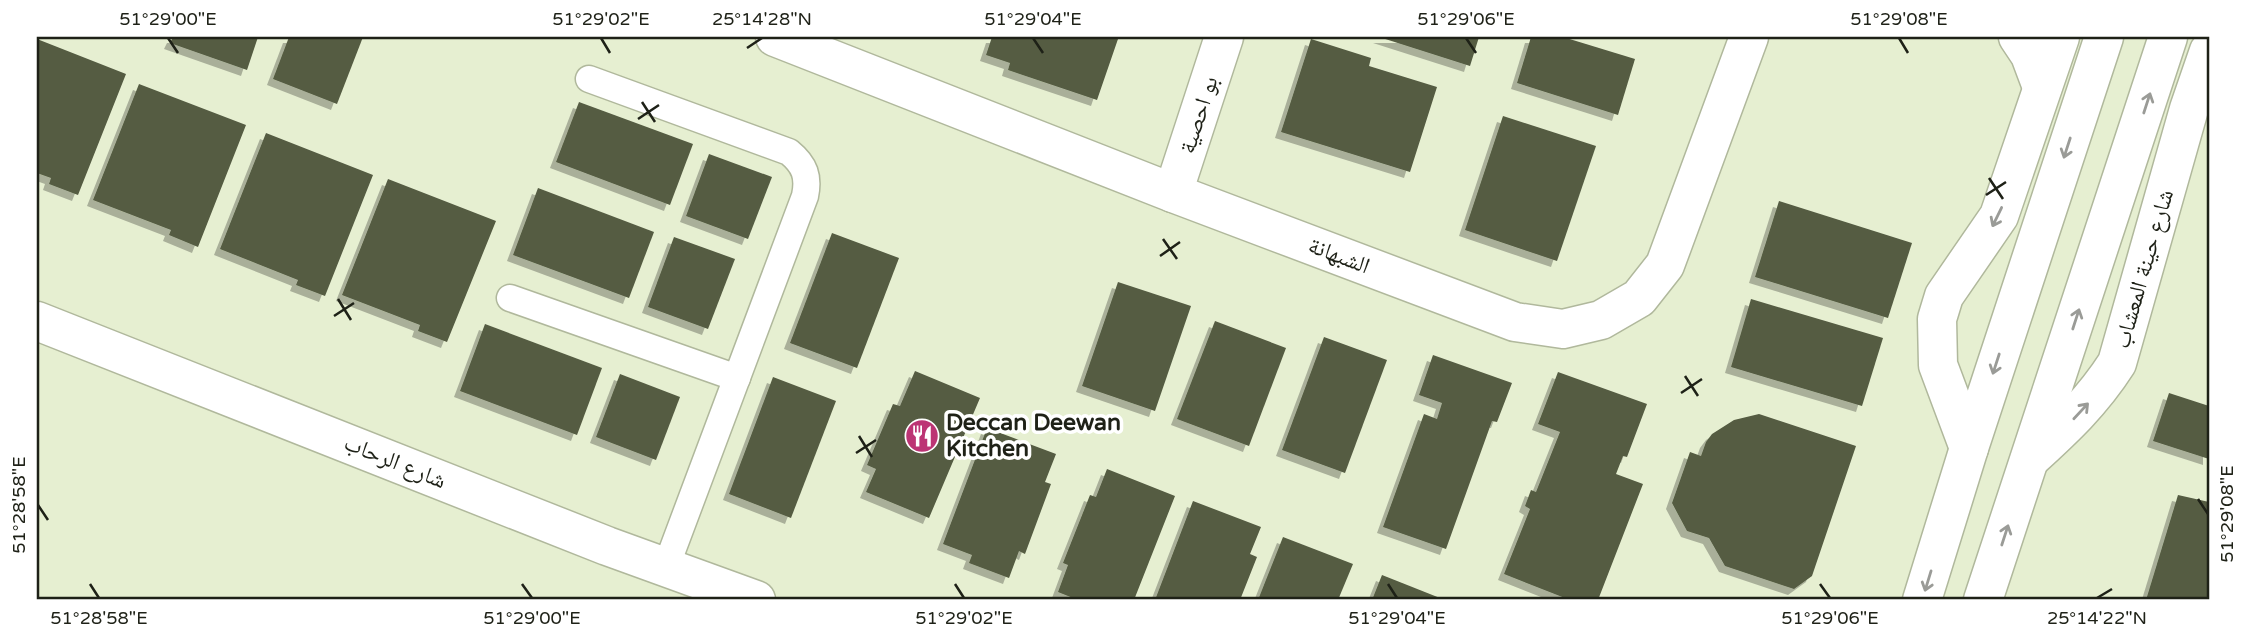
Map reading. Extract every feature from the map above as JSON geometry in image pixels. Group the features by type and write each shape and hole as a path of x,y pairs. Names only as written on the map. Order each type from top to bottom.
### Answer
{"street":[{"name":"الشبهانة","path":"775,37 1173,193 1515,322 1563,329 1601,320 1639,298 1665,265 1749,37"},
{"name":"بو احصية","path":"1173,193 1224,37"},
{"path":"2018,37 2030,55 2042,87"},
{"path":"1969,448 1938,365 1937,319 1944,296 1999,216 2060,37"},
{"path":"1922,600 2104,37"},
{"name":"شارع حينة المعشاب","path":"1983,600 2168,37"},
{"name":"شارع حينة المعشاب","path":"2031,458 2075,418 2099,391 2117,363 2199,101 2209,51"},
{"name":"شارع الرحاب","path":"37,321 755,600"}],"lane":[{"path":"589,79 789,152 805,171 805,197 666,567"},
{"path":"510,298 737,379"}],"building":[{"path":"173,37 258,37 247,70 170,43"},
{"path":"289,37 363,37 337,104 273,79"},
{"path":"992,37 1118,39 1097,100 1008,70 1010,63 986,55"},
{"path":"1379,37 1479,37 1470,66"},
{"path":"1531,37 1563,37 1635,59 1618,115 1517,83"},
{"path":"37,39 126,74 78,195 49,184 51,178 37,173"},
{"path":"1311,39 1371,58 1369,66 1437,87 1410,172 1281,132"},
{"path":"139,84 246,125 198,247 169,235 171,230 93,200"},
{"path":"579,102 693,144 670,205 556,162"},
{"path":"1503,116 1596,146 1557,261 1465,230"},
{"path":"266,133 373,175 325,296 296,285 298,280 220,249"},
{"path":"709,154 772,177 748,239 686,216"},
{"path":"388,179 496,221 447,342 418,331 420,325 342,295"},
{"path":"538,188 654,232 629,298 513,255"},
{"path":"1779,201 1912,243 1888,318 1755,277"},
{"path":"832,233 899,258 857,368 790,343"},
{"path":"674,237 735,259 708,329 648,307"},
{"path":"1118,282 1191,306 1155,411 1082,386"},
{"path":"1751,299 1883,338 1862,406 1731,367"},
{"path":"1215,321 1286,348 1249,446 1177,419"},
{"path":"485,324 602,368 577,435 460,391"},
{"path":"1324,337 1387,360 1345,473 1282,450"},
{"path":"1433,355 1512,383 1497,422 1492,421 1446,549 1383,527 1424,414 1437,419 1442,403 1419,395"},
{"name":"Deccan Deewan Kitchen","path":"915,371 980,398 929,518 866,492 876,469 867,465 893,404 900,406"},
{"path":"1558,372 1647,404 1627,457 1623,456 1616,474 1643,484 1598,600 1570,600 1504,574 1530,509 1525,506 1531,490 1536,492 1560,432 1538,424"},
{"path":"620,374 680,397 656,460 596,437"},
{"path":"773,377 836,401 791,518 729,494"},
{"path":"2169,393 2209,406 2209,459 2153,441"},
{"path":"1759,414 1856,446 1812,576 1794,589 1725,566 1709,538 1687,531 1672,503 1690,452 1701,456 1712,434 1734,420"},
{"path":"987,428 1056,454 1045,482 1051,484 1025,554 1019,551 1009,578 969,563 972,555 943,544"},
{"path":"1107,469 1175,496 1134,600 1078,600 1058,592 1068,565 1063,563 1090,495 1096,497"},
{"path":"2178,495 2209,502 2209,600 2146,600"},
{"path":"1193,501 1261,527 1250,554 1257,557 1240,600 1155,600"},
{"path":"1283,537 1353,564 1338,600 1258,600"},
{"path":"1382,575 1445,600 1372,600"}],"place":[{"name":"Deccan Deewan Kitchen","path":"922,436"}]}
